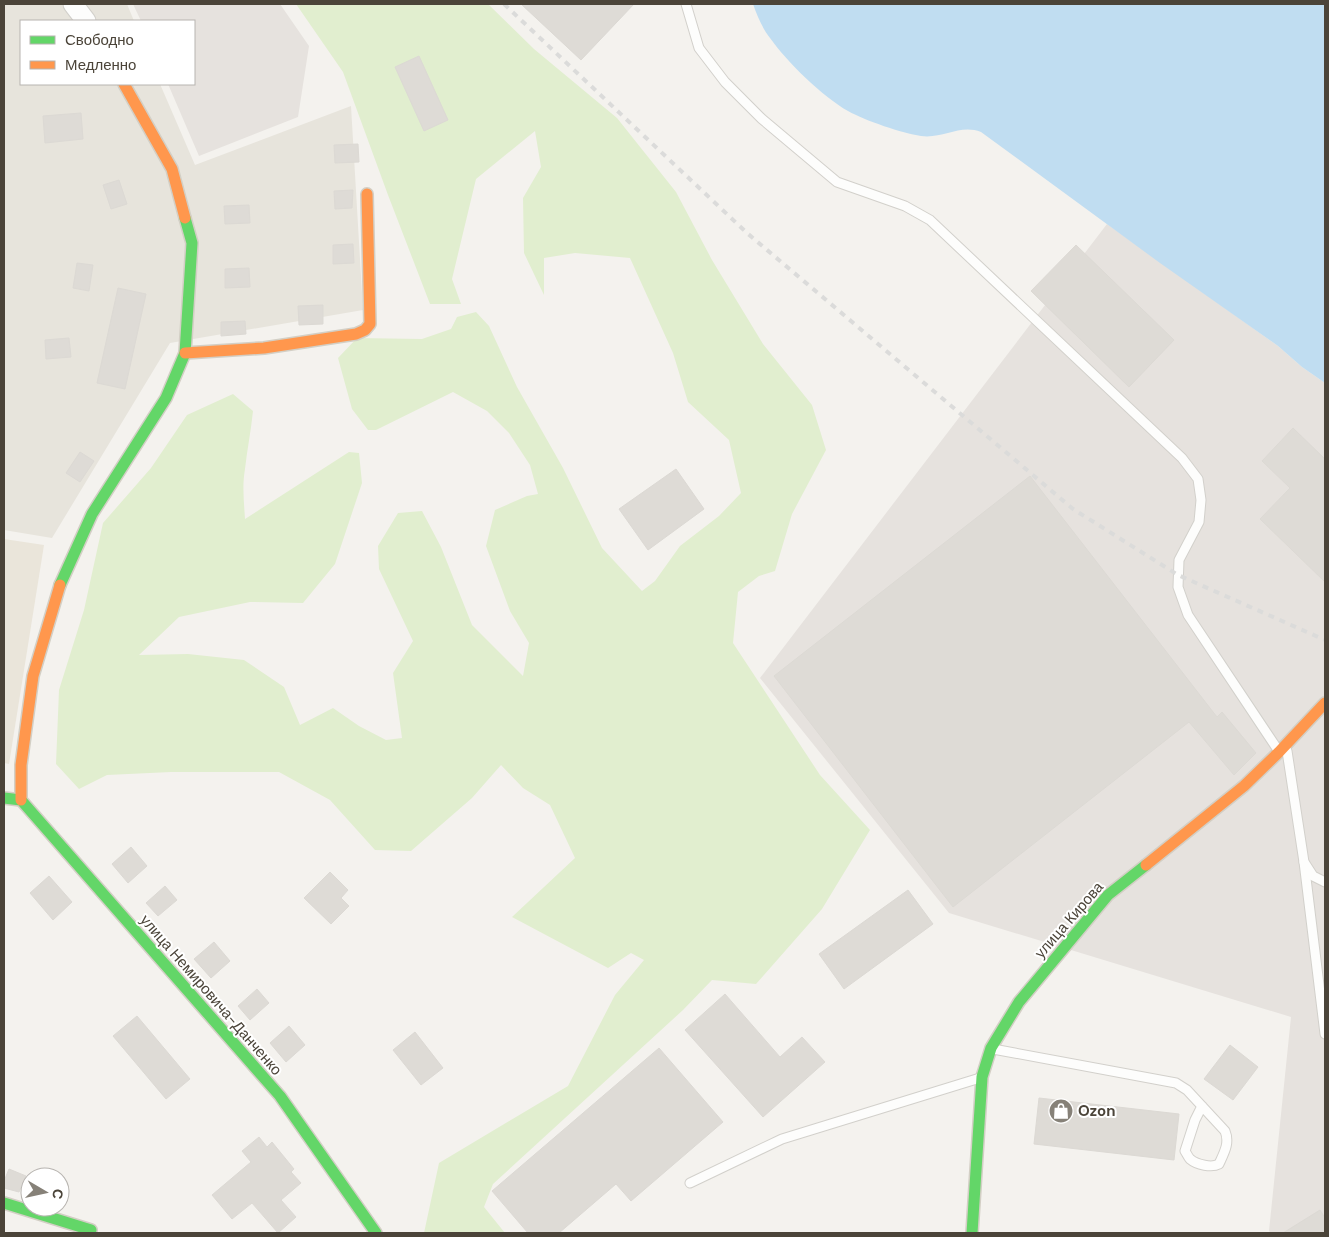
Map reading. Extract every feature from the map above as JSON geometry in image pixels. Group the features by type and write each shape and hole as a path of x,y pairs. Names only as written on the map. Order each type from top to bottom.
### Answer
{"street":[{"path":"73,4 85,20"},
{"path":"4,797 21,800 21,765 33,676 60,586 92,514 166,398 184,353 192,243 172,169 125,85"},
{"path":"184,353 264,348 356,334 365,330 370,324 367,194"},
{"name":"улица Кирова","path":"972,1233 982,1077 991,1048 1019,1002 1108,895 1244,786 1283,749 1325,703"},
{"name":"улица Немировича-Данченко","path":"21,800 280,1096 376,1233"},
{"path":"4,1203 91,1230"}],"lane":[{"path":"686,4 699,48 725,82 762,119 837,182 905,206 930,220 1182,458 1198,479 1201,500 1199,522 1179,560 1178,588 1188,615 1283,749 1304,862 1325,1034"},
{"path":"1304,862 1313,876 1325,882"},
{"path":"991,1048 1176,1083 1187,1090 1202,1106 1225,1131 1228,1137 1219,1164 1215,1166 1209,1166 1190,1159 1185,1151 1195,1120 1202,1106"},
{"path":"690,1183 782,1139 982,1077"}],"shaded area":[{"path":"4,4 127,4 134,20 20,20 20,85 160,85 195,165 351,106 363,310 170,343 52,538 4,530"},
{"path":"133,4 280,4 309,46 298,117 199,156 168,85 195,85 195,20 141,20"},
{"path":"1107,224 1278,346 1302,367 1325,383 1325,1233 1271,1233 1269,1231 1291,1017 949,913 760,678"},
{"path":"4,539 44,545 9,764 4,763"}],"green space":[{"path":"296,4 488,4 534,49 617,118 676,192 712,260 763,344 812,405 826,450 792,514 775,571 759,576 738,592 733,643 820,775 870,830 822,909 756,984 712,980 683,1010 493,1184 484,1207 505,1233 424,1233 439,1163 568,1086 615,995 644,960 631,953 608,968 512,917 575,858 550,805 523,788 501,765 472,798 411,851 375,850 330,800 279,772 171,772 107,775 79,789 56,764 59,690 84,610 103,523 151,468 187,415 233,394 253,411 243,494 245,519 349,452 359,453 362,483 335,564 303,603 250,602 179,617 139,655 188,654 244,660 284,687 300,725 333,708 359,726 386,740 402,738 393,673 413,641 379,569 378,546 398,513 422,511 441,547 472,625 523,676 529,643 510,611 486,546 495,510 527,496 538,494 530,465 509,433 487,411 453,392 376,430 368,430 352,409 338,358 357,338 422,339 451,329 457,317 476,312 489,326 517,387 563,468 602,548 642,591 655,581 680,546 719,516 741,493 729,440 688,402 673,353 630,258 575,253 544,258 544,295 524,253 523,198 541,167 535,131 476,179 452,279 461,304 430,304 343,72"}],"water":[{"path":"753,4 1325,4 1325,383 1302,367 1278,346 1160,263 981,132 966,130 937,136 921,136 874,123 838,105 786,58 765,30"}],"building":[{"path":"521,4 634,4 581,60"},
{"path":"419,56 448,120 424,131 395,67"},
{"path":"81,113 83,139 45,143 43,116"},
{"path":"358,144 359,162 335,163 334,145"},
{"path":"119,180 127,204 111,209 103,185"},
{"path":"353,190 352,208 335,209 334,191"},
{"path":"249,205 250,223 225,224 224,206"},
{"path":"353,244 354,263 333,264 333,245"},
{"path":"1076,245 1174,340 1129,387 1031,291"},
{"path":"77,263 93,265 89,291 73,288"},
{"path":"249,268 250,287 225,288 225,269"},
{"path":"118,288 146,294 125,389 97,383"},
{"path":"323,305 323,324 299,325 298,306"},
{"path":"245,321 246,334 221,336 221,322"},
{"path":"69,338 71,357 46,359 45,340"},
{"path":"1293,428 1325,459 1325,582 1260,519 1290,488 1262,461"},
{"path":"80,452 94,461 80,482 66,473"},
{"path":"676,469 704,509 648,550 619,509"},
{"path":"1030,476 1217,717 1222,712 1256,753 1234,775 1189,722 953,907 774,676"},
{"path":"131,847 147,866 128,883 112,864"},
{"path":"330,872 348,890 341,898 349,906 331,924 304,898"},
{"path":"49,876 72,902 53,920 30,893"},
{"path":"165,886 177,900 158,916 146,903"},
{"path":"908,890 933,924 844,989 819,954"},
{"path":"214,942 230,961 211,978 194,959"},
{"path":"257,989 269,1003 250,1020 238,1006"},
{"path":"725,994 780,1057 802,1037 825,1062 763,1117 685,1030"},
{"path":"137,1016 190,1079 166,1099 113,1036"},
{"path":"289,1026 305,1045 286,1062 270,1043"},
{"path":"415,1032 443,1068 421,1085 393,1050"},
{"path":"1230,1045 1258,1067 1233,1100 1204,1079"},
{"path":"659,1048 723,1122 631,1201 616,1184 559,1233 528,1233 492,1191"},
{"path":"1039,1098 1179,1114 1174,1160 1034,1144"},
{"path":"259,1137 267,1147 272,1142 294,1169 291,1172 301,1183 281,1200 296,1217 278,1233 252,1203 232,1219 212,1195 251,1162 242,1151"},
{"path":"9,1169 20,1174 19,1192 4,1188 4,1181"},
{"path":"1320,1210 1325,1218 1325,1233 1283,1233"}],"railway":[{"path":"504,4 747,233 1073,509 1178,575 1325,640"}],"traffic: fast":[{"path":"60,585 92,514 166,398 185,353 192,243 185,218"},
{"path":"4,798 21,800 280,1096 376,1233"},
{"path":"972,1233 982,1077 991,1048 1019,1002 1108,895 1146,865"},
{"path":"4,1203 91,1230"}],"traffic: slow":[{"path":"125,85 172,169 185,218"},
{"path":"185,353 264,348 356,334 365,330 370,324 367,194"},
{"path":"21,800 21,765 33,676 60,585"},
{"path":"1146,865 1244,786 1325,703"}],"place":[{"name":"Ozon","path":"1061,1111"}]}
